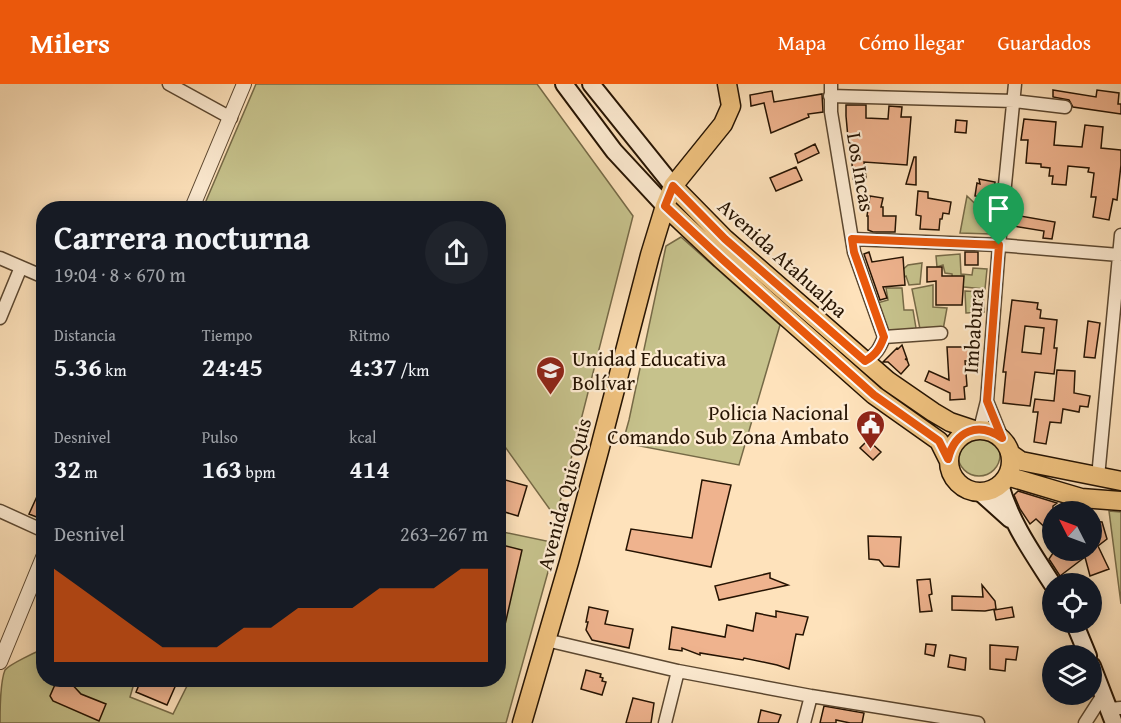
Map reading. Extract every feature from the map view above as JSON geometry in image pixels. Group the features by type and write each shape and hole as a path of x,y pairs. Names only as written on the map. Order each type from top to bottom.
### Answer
{"main road":[{"path":"564,84 614,151 665,206 874,395 939,441 948,459"},
{"name":"Avenida Atahualpa","path":"591,84 673,186 725,239 888,381 950,422 977,430"},
{"name":"Avenida Quis Quis","path":"522,723 597,462 650,255 665,206 673,186 723,124 731,106 727,84"},
{"path":"1004,481 991,491 981,493 961,487 949,470 950,449 956,440 964,434 977,430 994,433 1021,461 1121,481"},
{"path":"1006,446 1011,462 1004,481 1005,501 1013,522 1045,573"},
{"path":"1004,481 1081,498 1121,501"},
{"path":"981,493 1013,522"},
{"path":"1102,688 1112,709"}],"street":[{"path":"169,84 231,118"},
{"path":"195,201 244,84"},
{"name":"Imbabura","path":"977,430 987,401 1015,84"},
{"path":"831,90 1014,100 1065,107"},
{"name":"Los Incas","path":"831,90 831,112 854,252 884,337"},
{"path":"1098,477 1121,235"},
{"path":"852,239 999,245 1119,255"},
{"path":"0,258 36,274"},
{"path":"0,318 21,267"},
{"path":"865,361 878,351 884,337 941,333"},
{"name":"Imbabura","path":"987,401 1006,446"},
{"path":"0,512 36,528"},
{"path":"0,662 36,574"},
{"path":"546,640 678,671 811,696 978,723"},
{"path":"664,723 678,671"},
{"path":"804,723 811,696"},
{"path":"1085,723 1112,709"}],"shaded area":[{"path":"256,84 537,84 633,216 556,518 506,448 506,201 206,201"},
{"path":"967,196 990,218 991,234 960,233"},
{"path":"681,237 780,325 739,465 624,443 666,246"},
{"path":"960,254 961,274 972,275 973,268 987,269 985,289 953,286 952,274 945,273 943,265 937,267 936,256"},
{"path":"922,263 920,284 909,285 906,276 900,279 900,272 908,265"},
{"path":"933,285 933,307 947,308 943,330 921,334 912,289"},
{"path":"886,288 902,288 904,310 913,310 917,334 889,338 874,304 888,300"},
{"path":"965,291 983,292 984,312 966,313"},
{"path":"979,434 994,440 1000,455 994,470 979,476 964,470 958,455 964,440"},
{"path":"1120,510 1121,604 1109,511 1120,512"},
{"path":"506,533 556,543 506,723 0,723 3,675 8,667 36,652 36,687 133,687 130,697 173,714 186,687 506,687"}],"building":[{"path":"1053,90 1096,97 1097,90 1119,93 1118,104 1121,104 1121,114 1073,107 1069,100 1053,97"},
{"path":"772,91 774,102 822,94 823,112 808,114 809,117 771,133 764,103 751,106 750,95"},
{"path":"846,105 866,105 866,118 888,119 889,106 902,107 901,117 911,117 907,165 864,162 866,178 853,179"},
{"path":"1024,119 1056,122 1054,145 1082,147 1085,125 1103,127 1101,148 1121,150 1117,200 1113,199 1109,220 1093,217 1096,197 1091,197 1094,173 1088,172 1089,168 1068,166 1066,185 1052,184 1053,176 1049,176 1050,168 1041,167 1041,164 1026,163 1028,140 1021,140"},
{"path":"956,120 967,121 966,133 955,132"},
{"path":"815,144 819,153 798,163 795,154"},
{"path":"914,157 916,157 916,185 906,184"},
{"path":"796,167 802,180 776,191 770,178"},
{"path":"979,179 995,182 993,199 975,196 977,183 980,184"},
{"path":"918,191 928,192 928,198 951,202 949,214 943,213 940,219 939,230 920,229 921,216 916,215"},
{"path":"870,196 883,198 881,207 883,207 883,216 896,216 895,232 868,230 867,216"},
{"path":"1015,215 1055,222 1052,239 1043,238 1044,231 1013,226"},
{"path":"869,252 872,262 903,257 905,285 883,287 887,298 880,300 864,254"},
{"path":"965,252 978,252 978,265 965,265"},
{"path":"927,267 942,267 942,276 964,276 962,305 936,305 936,281 927,282"},
{"path":"1012,300 1038,303 1037,309 1041,310 1040,318 1057,320 1054,374 1035,372 1030,406 1003,403 1006,372 1003,372","holes":["1025,326 1044,328 1041,354 1022,352"]},
{"path":"1088,321 1100,323 1095,358 1084,357"},
{"path":"902,345 909,365 901,374 888,362 883,362"},
{"path":"947,347 972,347 972,360 965,361 967,386 964,387 965,399 950,400 950,393 925,381 929,371 949,380"},
{"path":"1057,370 1075,371 1074,393 1090,396 1088,407 1080,406 1079,412 1063,409 1061,423 1050,422 1046,444 1034,442 1038,412 1033,412 1035,399 1054,401"},
{"name":"Policia Nacional Comando Sub Zona Ambato","path":"868,440 881,452 873,460 860,448"},
{"path":"506,480 527,486 518,516 506,512"},
{"path":"702,480 731,485 711,567 626,550 631,529 692,538"},
{"path":"1018,491 1050,501 1042,501 1042,525 1036,519 1030,524 1014,495"},
{"path":"36,499 36,517 29,514"},
{"path":"1102,522 1107,539 1102,543"},
{"path":"868,536 901,537 899,567 884,566 879,560 869,559"},
{"path":"506,546 522,550 506,620"},
{"path":"1102,554 1109,569 1089,573 1086,561 1102,561"},
{"path":"1050,561 1080,561 1064,573 1058,573"},
{"path":"770,573 770,578 788,585 719,600 715,586"},
{"path":"930,579 932,594 929,595 932,611 920,612 917,580"},
{"path":"982,585 995,601 996,609 952,610 952,596 983,597"},
{"path":"589,607 608,611 605,624 633,629 629,648 592,640 586,630"},
{"path":"1012,607 1014,617 996,620 994,610"},
{"path":"776,611 808,617 803,635 796,634 789,669 744,658 743,660 700,653 700,655 682,648 682,651 669,649 672,627 725,637 727,625 753,631 756,613 776,617"},
{"path":"926,644 936,645 934,656 925,654"},
{"path":"990,645 1018,647 1016,660 1006,659 1005,671 990,669"},
{"path":"950,655 966,658 965,670 948,667"},
{"path":"586,670 601,674 602,681 606,682 602,695 581,689"},
{"path":"54,687 74,687 81,694 106,704 99,721 53,701 50,696"},
{"path":"138,687 175,687 167,705 136,692"},
{"path":"633,698 654,703 651,723 626,723"},
{"path":"824,706 864,713 862,723 836,720 836,723 820,723"},
{"path":"761,710 781,715 778,723 758,723"}],"place":[{"name":"Unidad Educativa Bolívar","path":"551,396"},
{"name":"Policia Nacional Comando Sub Zona Ambato","path":"870,450"}],"route":[{"path":"673,186 725,239 865,361 878,351 884,337 854,252 852,239 999,245 987,401 1002,438 986,430 974,430 956,440 950,449 948,459 939,441 874,395 665,206 673,186"}]}
